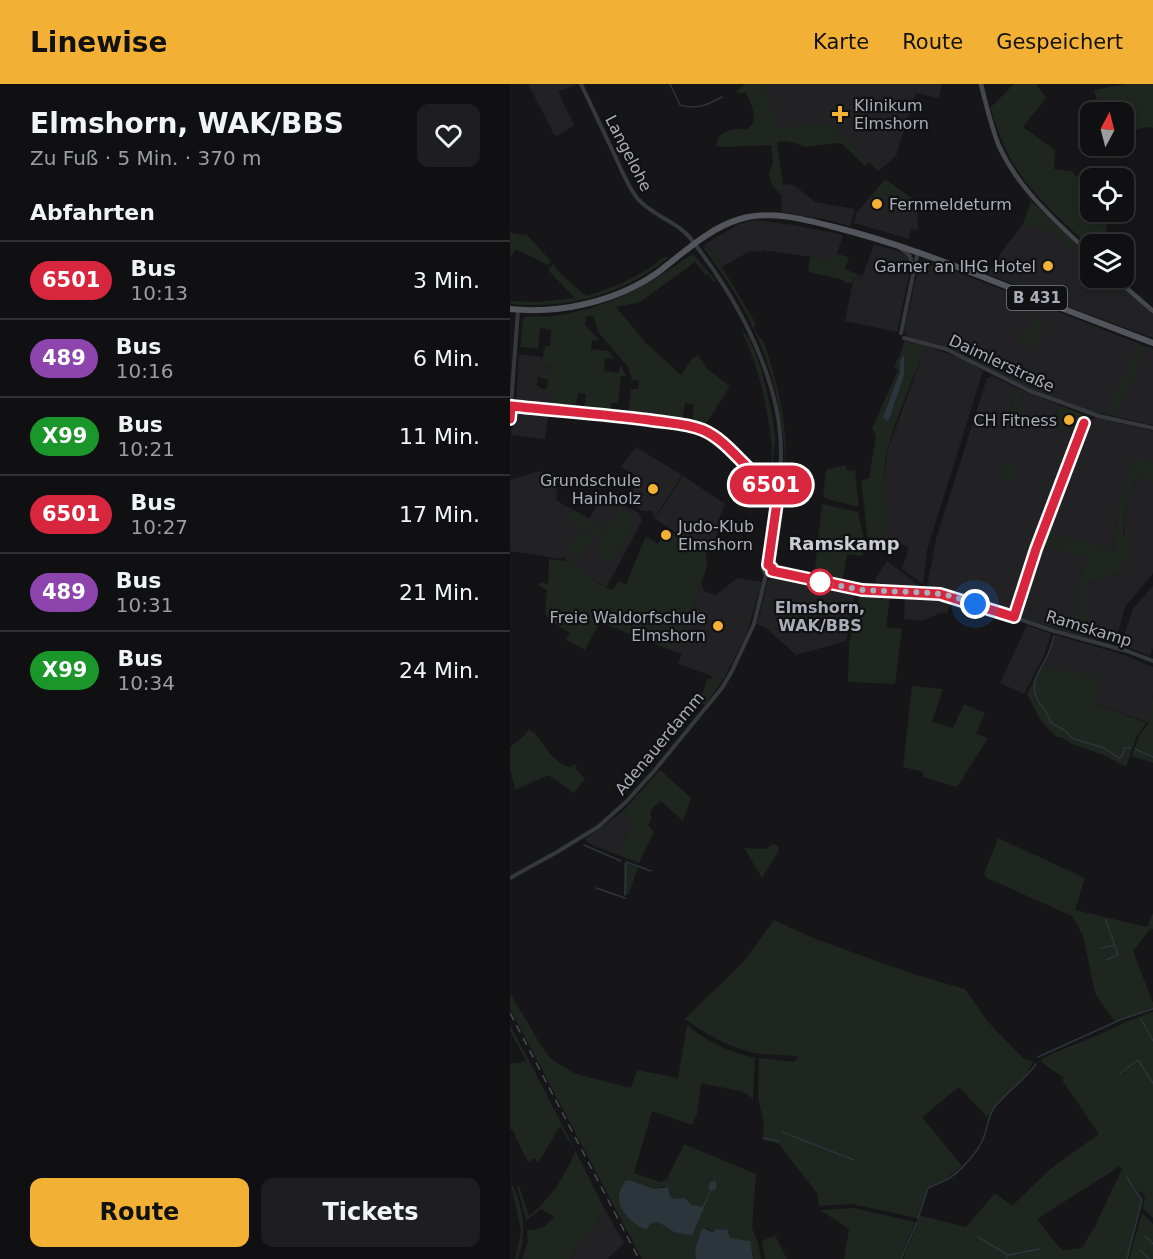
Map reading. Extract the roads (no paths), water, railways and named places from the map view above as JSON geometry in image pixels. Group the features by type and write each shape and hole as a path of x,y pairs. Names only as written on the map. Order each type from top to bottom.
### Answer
{"main road":[{"path":"981,84 994,132 1013,170 1035,200 1080,244"},
{"name":"B 431","path":"510,309 539,311 559,309 615,295 647,279 719,228 733,221 770,215 821,224 918,251 1153,343"},
{"path":"1127,288 1153,311"}],"street":[{"name":"Langelohe","path":"581,84 634,195 651,212 684,232 695,245"},
{"path":"893,243 910,256 914,272"},
{"name":"Adenauerdamm","path":"510,878 598,827 627,801 722,688 754,624 766,575 763,569 768,565 779,488 778,418 770,384 750,331 734,302 695,245"},
{"path":"901,333 918,251"},
{"path":"510,418 518,310"},
{"name":"Daimlerstraße","path":"904,338 946,349 1030,391 1089,412 1153,428"},
{"path":"766,575 772,571 768,565"},
{"name":"Ramskamp","path":"772,571 854,589 925,592 952,596 1153,661"}],"waterway":[{"path":"670,84 680,105 702,106 722,97"},
{"path":"1054,636 1049,653 1037,675 1034,688 1036,697 1048,714 1050,722 1074,739 1104,748 1119,758 1124,748 1131,748"},
{"path":"1135,749 1153,757"},
{"path":"584,845 621,861"},
{"path":"625,895 626,862 651,871"},
{"path":"596,888 625,898"},
{"path":"1106,920 1118,955 1106,960"},
{"path":"1102,948 1115,945"},
{"path":"1038,1057 1122,1019 1153,1009"},
{"path":"1141,1019 1153,1041"},
{"path":"1120,1073 1138,1060 1153,1083"},
{"path":"918,1218 928,1188 951,1177 967,1162 985,1135 994,1108 1036,1064"},
{"path":"782,1132 854,1160"},
{"path":"763,1138 779,1141"},
{"path":"1126,1176 1142,1200 1127,1259"},
{"path":"901,1259 917,1222"},
{"path":"1145,1236 1153,1244"},
{"path":"978,1237 1008,1255 1006,1259"},
{"path":"1008,1255 1040,1249"},
{"path":"1140,1250 1150,1259"}],"railway":[{"path":"510,1013 639,1259"}],"place":[{"name":"Klinikum Elmshorn","path":"840,114"},
{"name":"Fernmeldeturm","path":"877,204"},
{"name":"Garner an IHG Hotel","path":"1048,266"},
{"name":"CH Fitness","path":"1069,420"},
{"name":"Grundschule Hainholz","path":"653,489"},
{"name":"Judo-Klub Elmshorn","path":"666,535"},
{"name":"Elmshorn, WAK/BBS","path":"820,582"},
{"name":"Freie Waldorfschule Elmshorn","path":"718,626"}],"district":[{"name":"Ramskamp","path":"844,544"}]}
